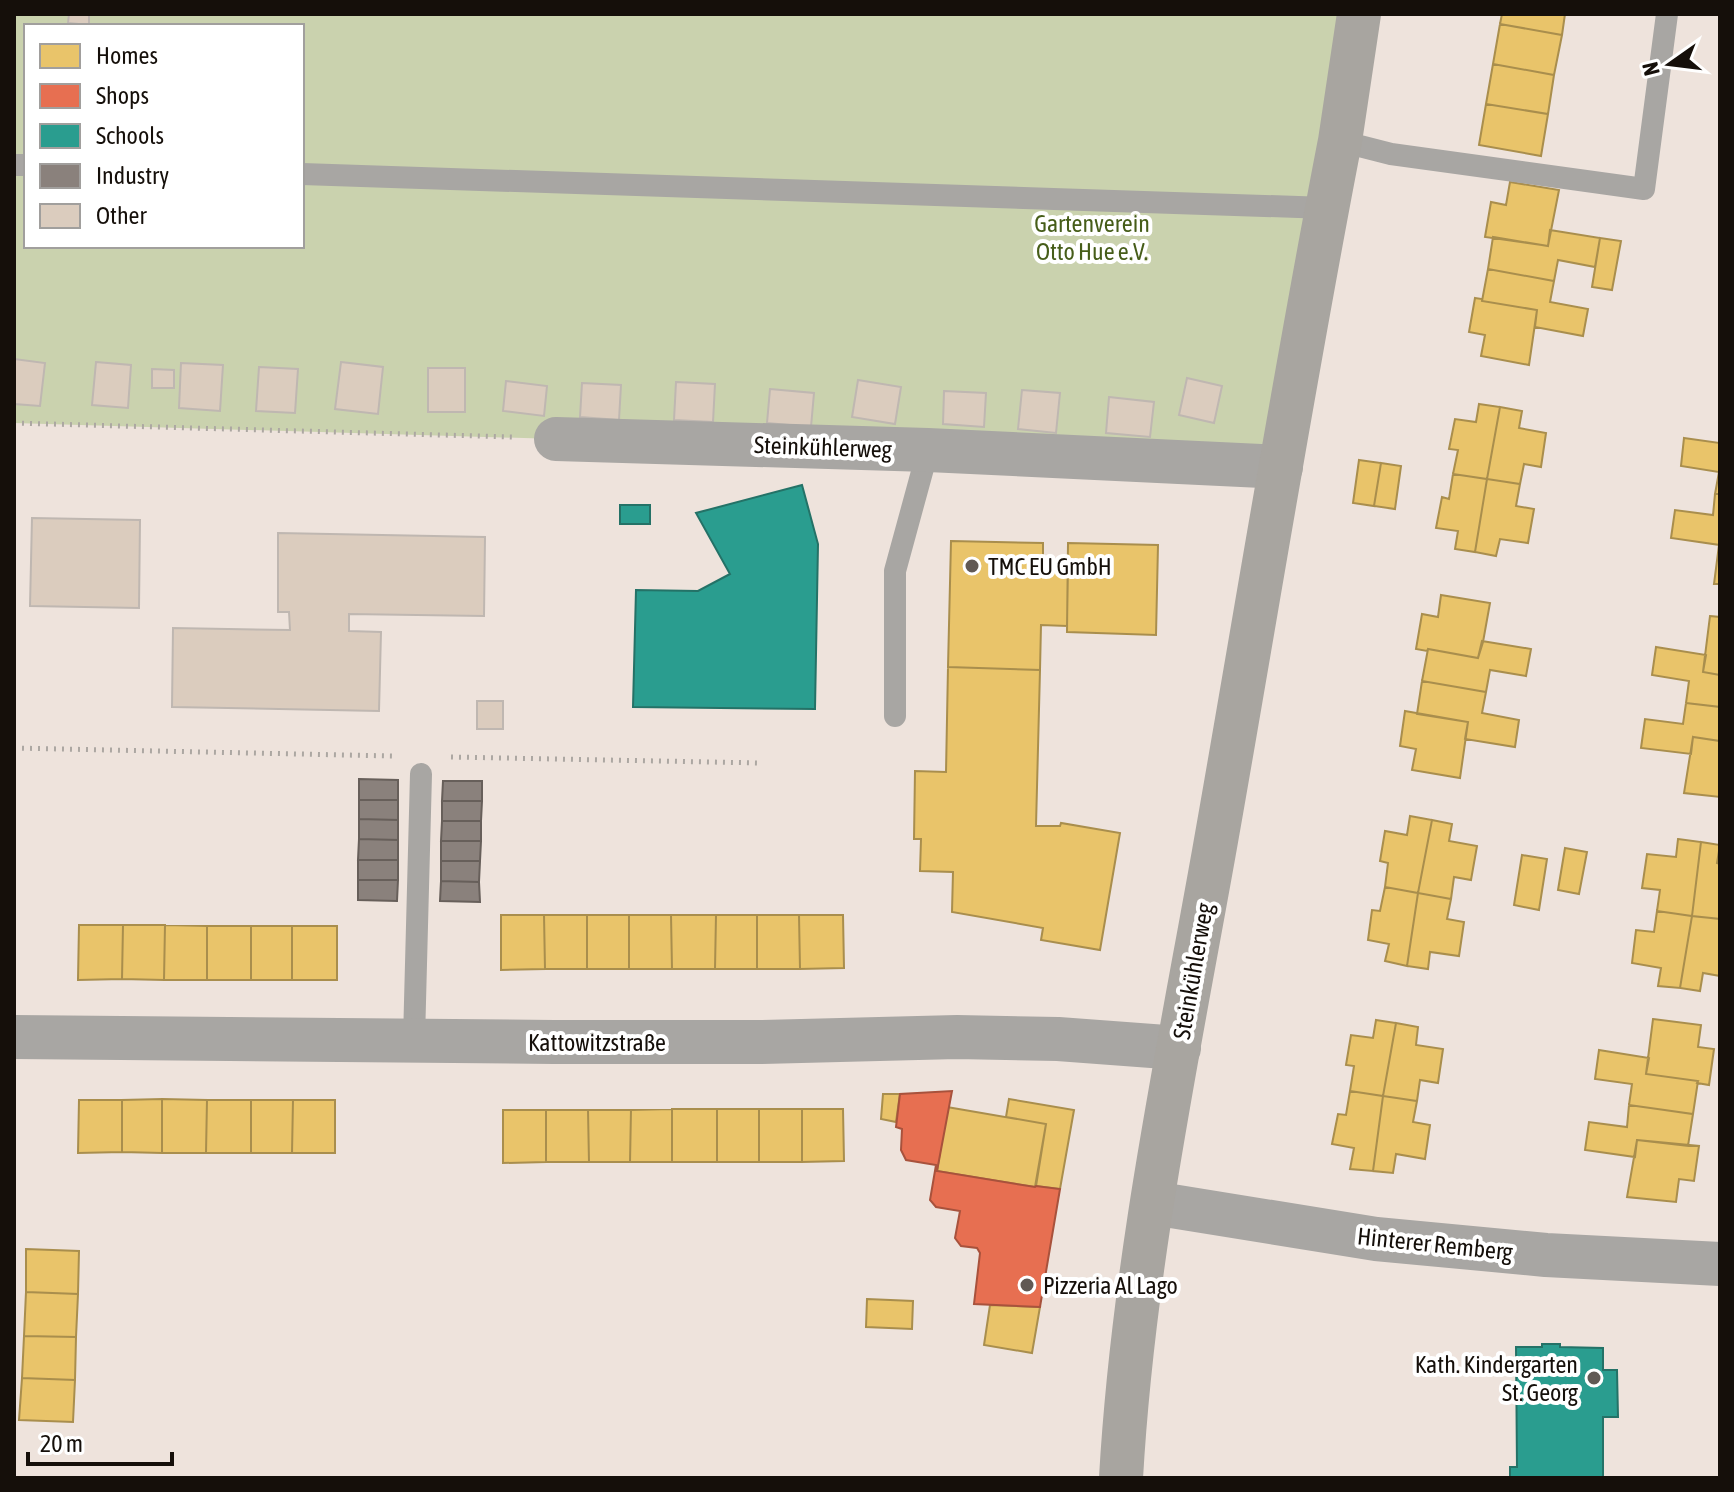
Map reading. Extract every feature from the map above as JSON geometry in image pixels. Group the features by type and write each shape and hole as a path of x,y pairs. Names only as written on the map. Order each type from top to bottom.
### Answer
{"street":[{"name":"Steinkühlerweg","path":"1121,1478 1128,1386 1153,1203 1340,141 1359,14"},
{"name":"Steinkühlerweg","path":"556,439 928,450 1281,467"},
{"name":"Kattowitzstraße","path":"14,1037 762,1042 957,1037 1058,1039 1179,1048"},
{"name":"Hinterer Remberg","path":"1153,1203 1376,1239 1546,1255 1720,1264"}],"lane":[{"path":"1340,141 1391,154 1644,189 1667,14"},
{"path":"304,174 1327,208"},
{"path":"895,716 895,571 928,450"},
{"path":"414,1040 421,774"}],"path":[{"path":"14,423 556,439"}],"green space":[{"name":"Gartenverein Otto Hue e.V.","path":"14,14 1359,14 1281,467 556,439 14,423"}],"building: Homes":[{"path":"1502,14 1565,14 1562,35 1500,24"},
{"path":"1500,24 1562,35 1554,75 1493,64"},
{"path":"1493,64 1554,75 1548,114 1486,104"},
{"path":"1486,104 1548,114 1541,156 1479,145"},
{"path":"1510,182 1559,190 1548,246 1485,237 1491,202 1506,205"},
{"path":"1550,230 1600,238 1595,267 1558,260 1554,281 1488,269 1493,237 1548,246"},
{"path":"1600,238 1621,241 1612,290 1592,287"},
{"path":"1488,269 1554,281 1550,302 1588,309 1583,336 1535,327 1537,310 1482,301"},
{"path":"1475,298 1537,310 1529,365 1481,356 1485,335 1469,332"},
{"path":"1479,404 1500,407 1487,479 1453,474 1458,450 1449,449 1455,419 1476,422"},
{"path":"1500,407 1522,411 1519,428 1546,433 1541,467 1524,464 1520,484 1487,479"},
{"path":"1684,438 1720,443 1720,494 1715,494 1719,472 1681,466"},
{"path":"1359,460 1381,463 1374,506 1353,503"},
{"path":"1381,463 1401,466 1395,509 1374,506"},
{"path":"1453,474 1487,479 1475,552 1455,549 1458,531 1436,528 1442,497 1449,499"},
{"path":"1487,479 1520,484 1516,506 1534,509 1528,543 1500,539 1496,556 1475,552"},
{"path":"1715,494 1720,494 1720,545 1671,538 1675,510 1713,515"},
{"path":"951,541 1043,543 1043,565 1068,565 1067,626 1041,625 1040,670 948,667"},
{"path":"1068,543 1158,545 1156,635 1067,632"},
{"path":"1719,545 1720,584 1714,584"},
{"path":"1441,595 1490,603 1478,658 1416,649 1422,614 1438,617"},
{"path":"1710,616 1720,617 1720,675 1703,672"},
{"path":"1482,641 1531,649 1526,676 1490,670 1486,692 1422,681 1428,649 1478,658"},
{"path":"1656,647 1706,655 1703,672 1720,675 1720,707 1686,703 1689,681 1652,675"},
{"path":"948,667 1040,670 1036,826 1060,826 1061,823 1120,833 1100,950 1041,940 1043,928 952,912 953,872 920,871 921,839 914,839 915,771 946,772"},
{"path":"1422,681 1486,692 1482,713 1519,720 1515,747 1465,739 1468,722 1417,714"},
{"path":"1686,703 1720,707 1720,741 1693,737 1691,754 1641,748 1645,719 1683,724"},
{"path":"1405,711 1468,722 1460,778 1412,770 1416,749 1400,746"},
{"path":"1693,737 1720,741 1720,797 1684,793"},
{"path":"1410,816 1432,820 1418,893 1385,887 1388,863 1380,861 1385,831 1407,835"},
{"path":"1432,820 1452,824 1449,841 1477,846 1471,880 1454,877 1451,899 1418,893"},
{"path":"1678,839 1701,842 1692,916 1657,911 1660,890 1642,888 1647,854 1676,857"},
{"path":"1701,842 1720,845 1717,863 1720,864 1720,919 1692,916"},
{"path":"1565,848 1587,852 1579,894 1558,890"},
{"path":"1522,855 1547,859 1539,910 1514,905"},
{"path":"1385,887 1418,893 1407,966 1385,961 1389,944 1368,940 1372,910 1380,911"},
{"path":"1418,893 1451,899 1447,919 1464,922 1459,956 1430,952 1428,969 1407,966"},
{"path":"1657,911 1692,916 1680,988 1658,986 1661,968 1632,963 1636,930 1654,932"},
{"path":"501,915 544,915 545,969 501,970"},
{"path":"544,915 587,915 587,969 545,969"},
{"path":"587,915 629,915 629,969 587,969"},
{"path":"629,915 671,915 672,969 629,969"},
{"path":"671,915 716,915 715,969 672,969"},
{"path":"716,915 757,915 757,969 715,969"},
{"path":"757,915 799,915 800,969 757,969"},
{"path":"799,915 843,915 844,968 800,969"},
{"path":"1692,916 1720,919 1720,976 1703,973 1700,991 1680,988"},
{"path":"79,925 123,925 122,979 78,980"},
{"path":"123,925 165,925 164,980 122,979"},
{"path":"165,925 207,926 207,980 164,980"},
{"path":"207,926 251,926 251,980 207,980"},
{"path":"251,926 292,926 292,980 251,980"},
{"path":"292,926 337,926 337,980 292,980"},
{"path":"1653,1019 1701,1025 1698,1047 1714,1049 1709,1085 1646,1074"},
{"path":"1376,1020 1396,1023 1383,1096 1350,1091 1354,1066 1346,1065 1351,1035 1373,1038"},
{"path":"1396,1023 1418,1027 1416,1045 1443,1049 1438,1083 1420,1080 1417,1101 1383,1096"},
{"path":"1599,1050 1649,1058 1646,1074 1698,1081 1693,1114 1629,1105 1632,1084 1595,1079"},
{"path":"1350,1091 1383,1096 1373,1171 1350,1169 1354,1148 1332,1144 1338,1114 1346,1115"},
{"path":"883,1094 900,1094 896,1122 881,1119"},
{"path":"1383,1096 1417,1101 1413,1122 1430,1125 1425,1159 1396,1154 1393,1173 1373,1171"},
{"path":"162,1099 162,1153 122,1152 122,1100"},
{"path":"162,1099 207,1100 206,1153 162,1153"},
{"path":"1009,1099 1074,1110 1060,1189 1036,1186 1046,1124 1006,1117"},
{"path":"79,1100 122,1100 122,1152 78,1153"},
{"path":"207,1100 251,1100 251,1153 206,1153"},
{"path":"251,1100 293,1100 292,1153 251,1153"},
{"path":"293,1100 335,1100 335,1153 292,1153"},
{"path":"1629,1105 1693,1114 1688,1146 1637,1140 1635,1157 1585,1150 1589,1122 1627,1127"},
{"path":"947,1107 1046,1124 1035,1187 937,1171"},
{"path":"672,1109 717,1109 717,1162 672,1162"},
{"path":"672,1109 672,1162 630,1162 631,1110"},
{"path":"717,1109 759,1109 759,1162 717,1162"},
{"path":"759,1109 802,1109 802,1162 759,1162"},
{"path":"802,1109 843,1109 844,1161 802,1162"},
{"path":"503,1110 546,1110 546,1162 503,1163"},
{"path":"546,1110 588,1110 589,1162 546,1162"},
{"path":"588,1110 631,1110 630,1162 589,1162"},
{"path":"1637,1140 1699,1146 1694,1181 1679,1179 1676,1202 1627,1197"},
{"path":"26,1249 79,1251 78,1294 26,1292"},
{"path":"26,1292 78,1294 76,1337 24,1336"},
{"path":"867,1299 913,1301 912,1329 866,1327"},
{"path":"990,1305 1040,1307 1032,1353 984,1345"},
{"path":"24,1336 76,1337 75,1380 22,1378"},
{"path":"22,1378 75,1380 73,1422 19,1420"}],"building: Shops":[{"path":"952,1091 937,1171 1060,1189 1040,1307 974,1304 980,1253 977,1248 961,1246 955,1238 960,1211 936,1207 930,1200 936,1165 906,1160 901,1150 902,1129 896,1127 900,1094"}],"building: Schools":[{"path":"802,485 818,544 815,709 633,707 636,590 698,591 730,574 696,513"},
{"path":"620,505 650,505 650,524 620,524"},
{"path":"1542,1344 1603,1348 1603,1370 1617,1370 1618,1417 1603,1417 1603,1478 1510,1478 1510,1467 1517,1467 1516,1347 1542,1347"}],"building: Industry":[{"path":"359,779 398,780 398,800 359,800"},
{"path":"443,781 482,781 482,801 442,801"},
{"path":"359,800 398,800 398,820 359,819"},
{"path":"442,801 482,801 481,821 442,821"},
{"path":"359,819 398,820 398,840 359,839"},
{"path":"442,821 481,821 481,841 441,841"},
{"path":"359,839 398,840 398,860 358,860"},
{"path":"441,841 481,841 480,861 441,861"},
{"path":"358,860 398,860 398,880 358,880"},
{"path":"441,861 480,861 479,882 441,881"},
{"path":"358,880 398,880 397,901 358,900"},
{"path":"441,881 479,882 480,902 440,901"}],"building: Other":[{"path":"69,14 89,14 89,24 68,23"},
{"path":"14,359 45,363 40,406 14,404"},
{"path":"96,362 131,365 128,408 92,405"},
{"path":"341,362 383,367 378,414 335,409"},
{"path":"181,363 223,365 220,411 179,408"},
{"path":"259,367 298,369 295,413 256,411"},
{"path":"428,368 465,368 465,412 428,412"},
{"path":"152,369 174,370 174,388 152,388"},
{"path":"1187,378 1222,386 1214,423 1179,415"},
{"path":"858,380 901,387 895,424 852,417"},
{"path":"506,381 547,386 544,416 503,411"},
{"path":"676,382 715,384 713,422 674,420"},
{"path":"582,383 621,385 619,420 580,417"},
{"path":"770,389 814,393 811,427 767,423"},
{"path":"1022,390 1060,393 1056,433 1018,429"},
{"path":"944,391 986,393 984,427 943,424"},
{"path":"1109,397 1154,402 1150,437 1106,433"},
{"path":"32,518 140,520 139,608 30,606"},
{"path":"278,533 485,537 484,616 349,614 349,631 381,632 379,711 172,707 173,628 290,630 289,612 278,612"},
{"path":"477,701 503,701 503,729 477,729"}],"place":[{"name":"TMC EU GmbH","path":"972,566"},
{"name":"Pizzeria Al Lago","path":"1027,1285"},
{"name":"Kath. Kindergarten St. Georg","path":"1594,1378"}]}
